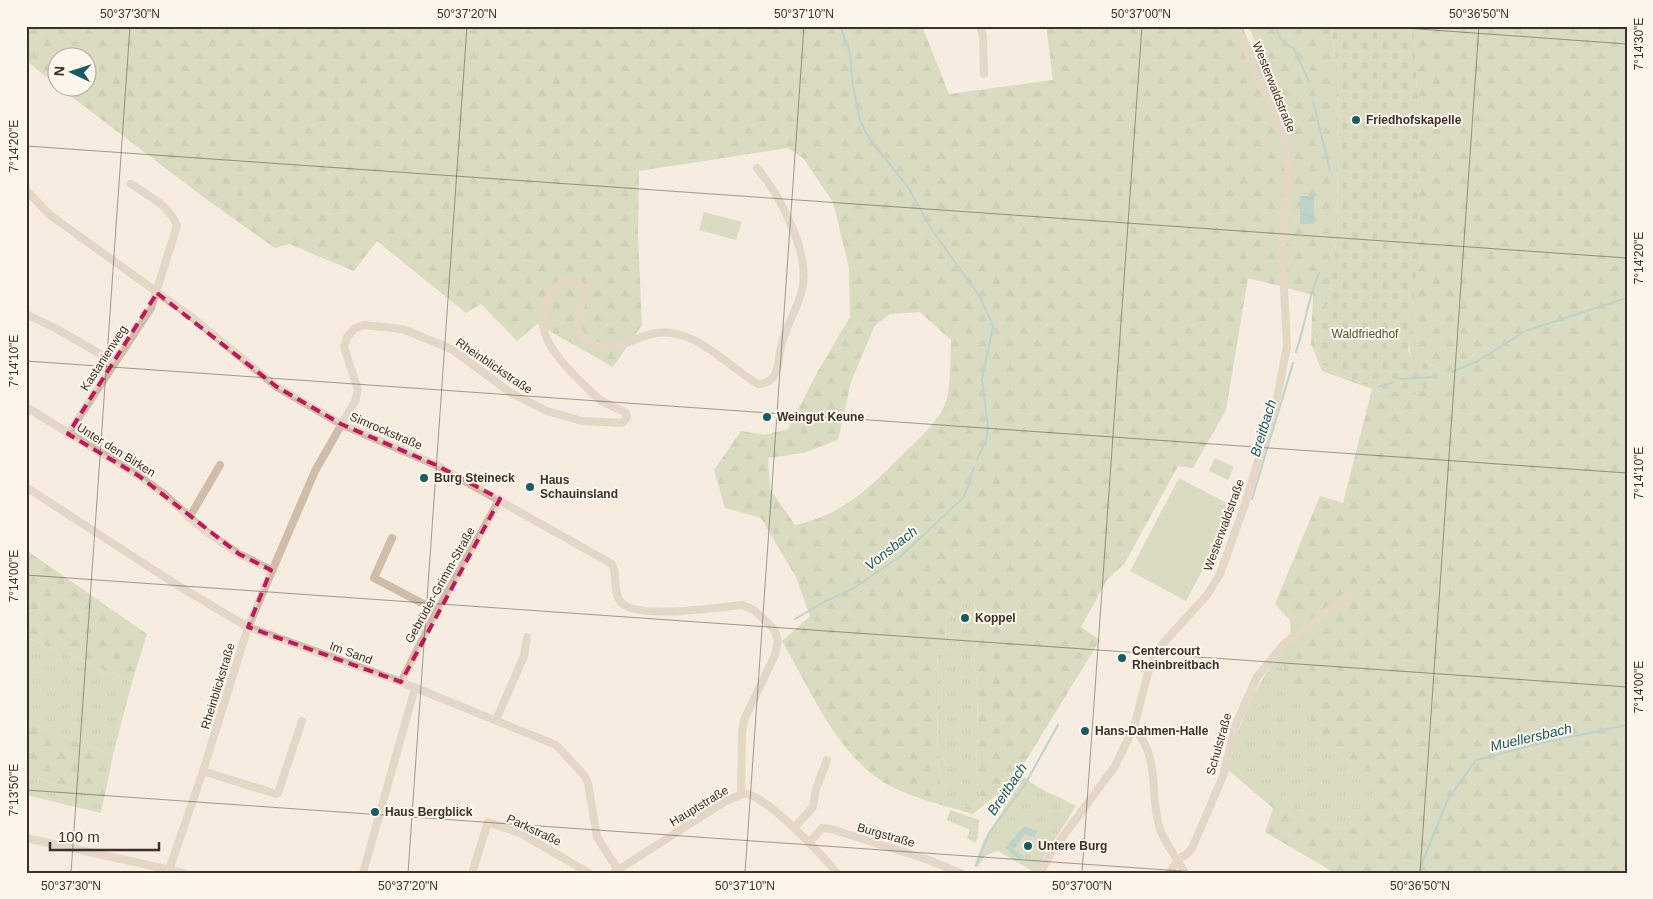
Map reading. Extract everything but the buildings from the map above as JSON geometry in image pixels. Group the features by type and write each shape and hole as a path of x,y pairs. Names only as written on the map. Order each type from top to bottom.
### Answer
{"street":[{"path":"980,26 983,36 984,74"},
{"name":"Westerwaldstraße","path":"1040,873 1053,850 1115,766 1134,727 1148,672 1158,649 1207,594 1220,574 1244,507 1277,398 1287,346 1282,251 1288,170 1285,143 1268,96 1236,26"},
{"name":"Rheinblickstraße","path":"168,871 203,771 248,627 315,471 355,401 358,390 344,347 347,337 354,329 364,325 402,330 453,350 511,393 547,411 582,420 623,423 627,417 626,413 591,392 563,364 545,336 542,321 547,300 559,283 566,280 576,282 581,287 582,294 577,325 579,334 586,341 599,346 612,347 655,333 684,335 715,353 744,376 758,384 770,382 775,378 781,346 802,292 804,277 792,226 776,193 757,168"},
{"path":"131,184 167,209 173,216 177,226 157,293"},
{"name":"Simrockstraße","path":"26,190 50,215 192,318 277,387 341,424 436,464 612,564 616,573 616,587 620,602 639,610 658,612 742,605 754,610 775,631 778,647 744,720 742,732 741,794"},
{"name":"Kastanienweg","path":"68,434 151,308 157,293"},
{"path":"26,314 57,329 114,362"},
{"name":"Unter den Birken","path":"26,407 139,476 164,494 189,518 239,554 271,570"},
{"path":"189,518 220,465"},
{"name":"Im Sand","path":"26,488 177,585 248,627 400,682 556,745 584,775 588,783 597,837 616,871"},
{"name":"Gebrüder-Grimm-Straße","path":"400,682 437,611 500,499"},
{"path":"392,538 374,578 437,611"},
{"name":"Schulstraße","path":"1170,873 1178,859 1192,848 1223,776 1236,724 1257,677 1284,644 1351,593"},
{"path":"496,720 524,656 527,637"},
{"path":"363,873 415,688"},
{"path":"203,771 276,794 278,793 302,721"},
{"path":"1134,727 1143,738 1149,751 1154,772 1158,823 1161,834 1178,859 1184,873"},
{"path":"794,828 813,806 816,789 827,760"},
{"name":"Hauptstraße","path":"616,871 726,801 741,794 754,796 794,828 810,842 837,873"},
{"name":"Parkstraße","path":"472,873 488,822 537,841 589,873"},
{"name":"Burgstraße","path":"810,842 822,828 831,829 918,856 961,873"},
{"path":"26,838 168,871 184,873"}],"highlighted area":[{"path":"157,293 277,387 341,424 436,465 500,499 401,682 248,627 271,570 239,554 139,476 68,434"}],"green space":[{"path":"26,26 922,26 949,94 1053,80 1046,26 1242,26 1263,74 1268,71 1248,26 1330,26 1339,73 1337,234 1329,301 1316,335 1315,347 1330,370 1378,391 1446,371 1412,357 1409,344 1414,297 1418,195 1418,128 1414,26 1627,26 1627,873 1335,873 1265,832 1273,808 1260,797 1269,786 1317,820 1327,825 1350,830 1380,780 1336,754 1302,706 1279,655 1291,639 1290,620 1275,604 1320,496 1343,503 1372,389 1322,371 1311,344 1313,295 1248,278 1226,410 1193,468 1178,466 1125,563 1107,580 1081,627 1100,640 1020,770 1004,789 973,814 900,791 890,786 872,774 841,741 815,701 782,641 810,616 796,577 761,518 725,508 714,470 741,431 764,435 788,429 818,371 850,317 849,268 833,202 803,158 788,148 639,171 638,237 642,325 613,367 537,324 517,341 481,304 466,313 377,241 354,271 289,244 275,248 210,202 73,98 98,98 98,48 48,48 48,78 26,60","holes":["920,312 951,340 949,387 945,404 934,422 879,477 855,498 828,514 795,525 770,489 768,458 803,453 838,440 851,382 875,325 890,314","969,598 974,604 980,621 979,638 976,646 971,651 973,650 978,691 976,778 981,799 972,808 941,799 937,735 939,682 937,654 949,650 945,634 947,620 955,607"]},
{"name":"Waldfriedhof","path":"1330,26 1414,26 1420,152 1420,218 1413,312 1408,350 1412,357 1446,371 1441,384 1406,397 1398,391 1383,396 1378,391 1330,370 1322,363 1315,347 1316,335 1329,301 1337,234 1339,73"},
{"path":"704,212 742,222 736,240 699,230"},
{"path":"1215,458 1234,467 1228,480 1209,471"},
{"path":"1179,478 1236,508 1186,601 1130,571"},
{"path":"26,550 147,634 132,682 26,637"},
{"path":"969,598 973,602 981,626 979,639 973,650 978,691 976,778 981,799 972,808 941,800 937,735 939,682 937,654 949,650 945,634 947,620 955,607"},
{"path":"26,637 132,682 113,755 26,722"},
{"path":"1279,655 1336,754 1381,780 1350,830 1327,825 1317,820 1269,786 1260,797 1227,769 1247,709 1269,668"},
{"path":"26,722 113,755 104,799 26,775"},
{"path":"26,775 104,799 101,813 26,795"},
{"path":"1024,777 1042,789 1076,806 1036,873 998,851 986,855 977,867 974,866 983,842","holes":["1024,826 1025,833 1014,850 1020,855 1006,848"]},
{"path":"950,810 979,820 978,837 975,843 967,838 970,830 947,820"}],"water":[{"path":"1300,196 1314,196 1314,224 1300,224"},
{"path":"1024,826 1038,831 1035,837 1025,834 1014,850 1023,855 1020,860 1005,848"}],"waterway":[{"path":"840,26 850,53 853,86 860,121 871,141 908,187 932,230 980,297 993,326 982,379 988,427 986,441 977,459"},
{"name":"Breitbach","path":"1275,26 1281,40 1294,49 1309,82"},
{"name":"Breitbach","path":"1313,101 1330,170"},
{"name":"Breitbach","path":"1296,352 1319,273"},
{"path":"1452,372 1478,361 1525,331 1627,298"},
{"name":"Breitbach","path":"1252,499 1293,363"},
{"path":"1400,379 1432,377"},
{"path":"1379,387 1393,382"},
{"name":"Vonsbach","path":"795,619 826,601 854,588 901,556 964,497 974,468"},
{"name":"Breitbach","path":"976,866 989,833 1024,786 1058,725"},
{"name":"Muellersbach","path":"1418,873 1448,799 1476,760 1541,743 1627,725"}],"place":[{"name":"Friedhofskapelle","path":"1356,120"},
{"name":"Weingut Keune","path":"767,417"},
{"name":"Burg Steineck","path":"424,478"},
{"name":"Haus Schauinsland","path":"530,487"},
{"name":"Koppel","path":"965,618"},
{"name":"Centercourt Rheinbreitbach","path":"1122,658"},
{"name":"Hans-Dahmen-Halle","path":"1085,731"},
{"name":"Haus Bergblick","path":"375,812"},
{"name":"Untere Burg","path":"1028,846"}]}
